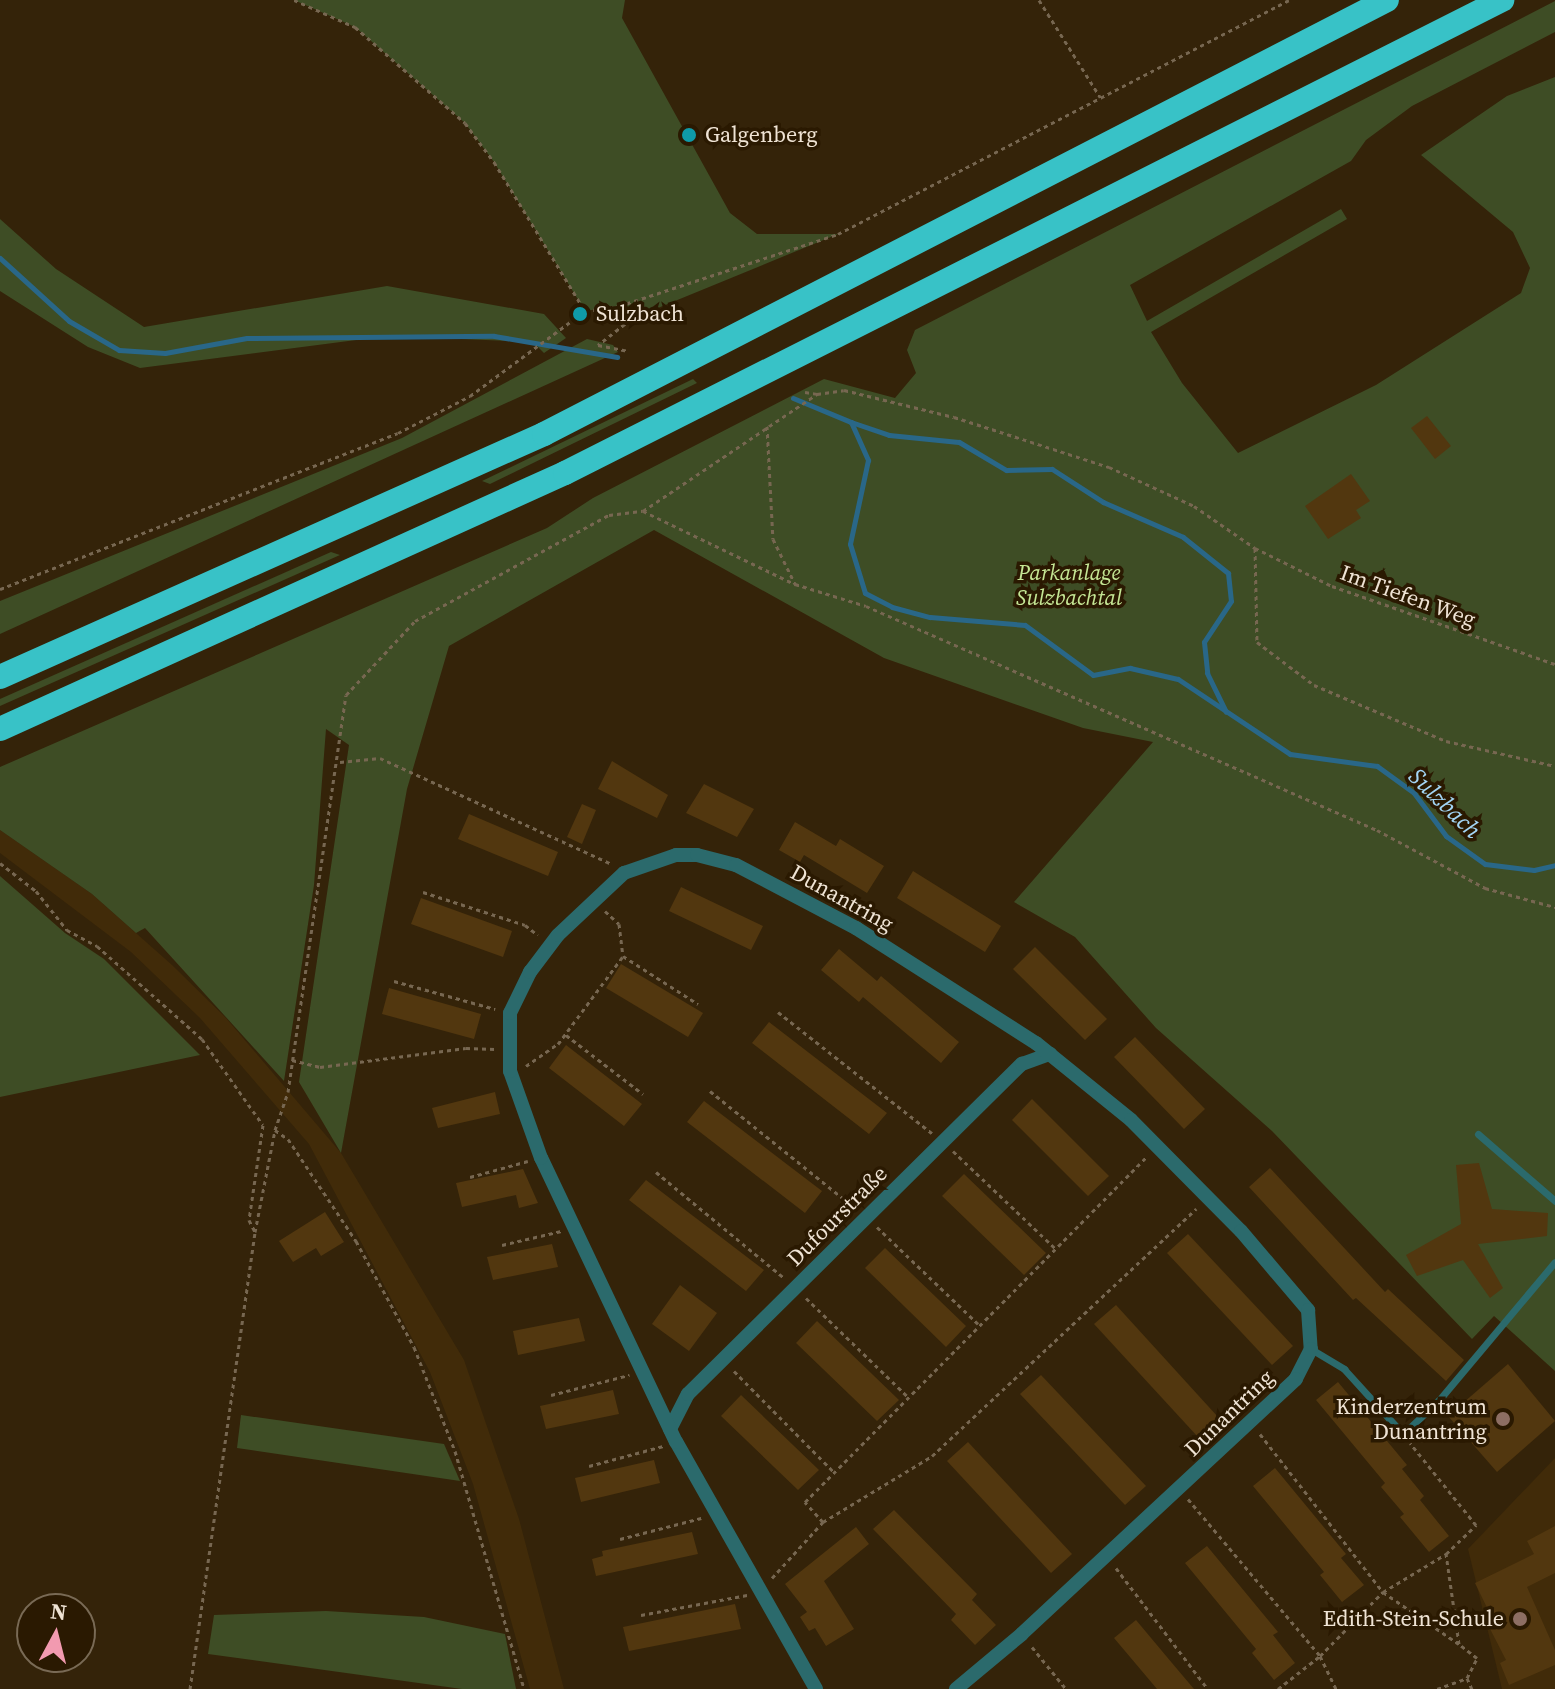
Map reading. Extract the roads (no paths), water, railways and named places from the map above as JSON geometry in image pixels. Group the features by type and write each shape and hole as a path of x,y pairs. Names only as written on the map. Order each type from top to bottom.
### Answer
{"highway":[{"path":"0,677 544,434 1387,0"},
{"path":"0,729 565,473 1502,0"}],"street":[{"name":"Dunantring","path":"812,1684 673,1436 642,1372 541,1158 512,1079 507,1050 510,1013 551,945 593,899 624,873 676,855 697,855 736,865 856,928 1050,1054 1157,1146 1208,1197 1301,1298 1313,1325 1311,1349 1296,1379 1253,1424 1022,1634 956,1689"},
{"name":"Dufourstraße","path":"673,1436 688,1394 1022,1064 1050,1054"}],"lane":[{"path":"1478,1134 1555,1201"},
{"path":"1311,1349 1344,1369 1403,1434 1439,1400 1555,1262"}],"waterway":[{"name":"Sulzbach","path":"0,258 69,321 119,350 165,353 247,338 494,336 617,357"},
{"name":"Sulzbach","path":"793,398 851,422 868,460 850,544 865,593 892,607 930,617 1025,625 1093,675 1130,668 1178,679 1290,754 1377,766 1414,793 1446,836 1485,864 1534,870 1555,865"},
{"name":"Sulzbach","path":"851,422 889,435 959,442 1006,470 1052,469 1103,502 1183,537 1228,573 1231,601 1204,642 1207,673 1226,712"}],"place":[{"name":"Galgenberg","path":"689,135"},
{"name":"Sulzbach","path":"580,314"},
{"name":"Kinderzentrum Dunantring","path":"1503,1419"},
{"name":"Edith-Stein-Schule","path":"1520,1619"}],"park label":[{"name":"Parkanlage Sulzbachtal","path":"1069,584"}]}
